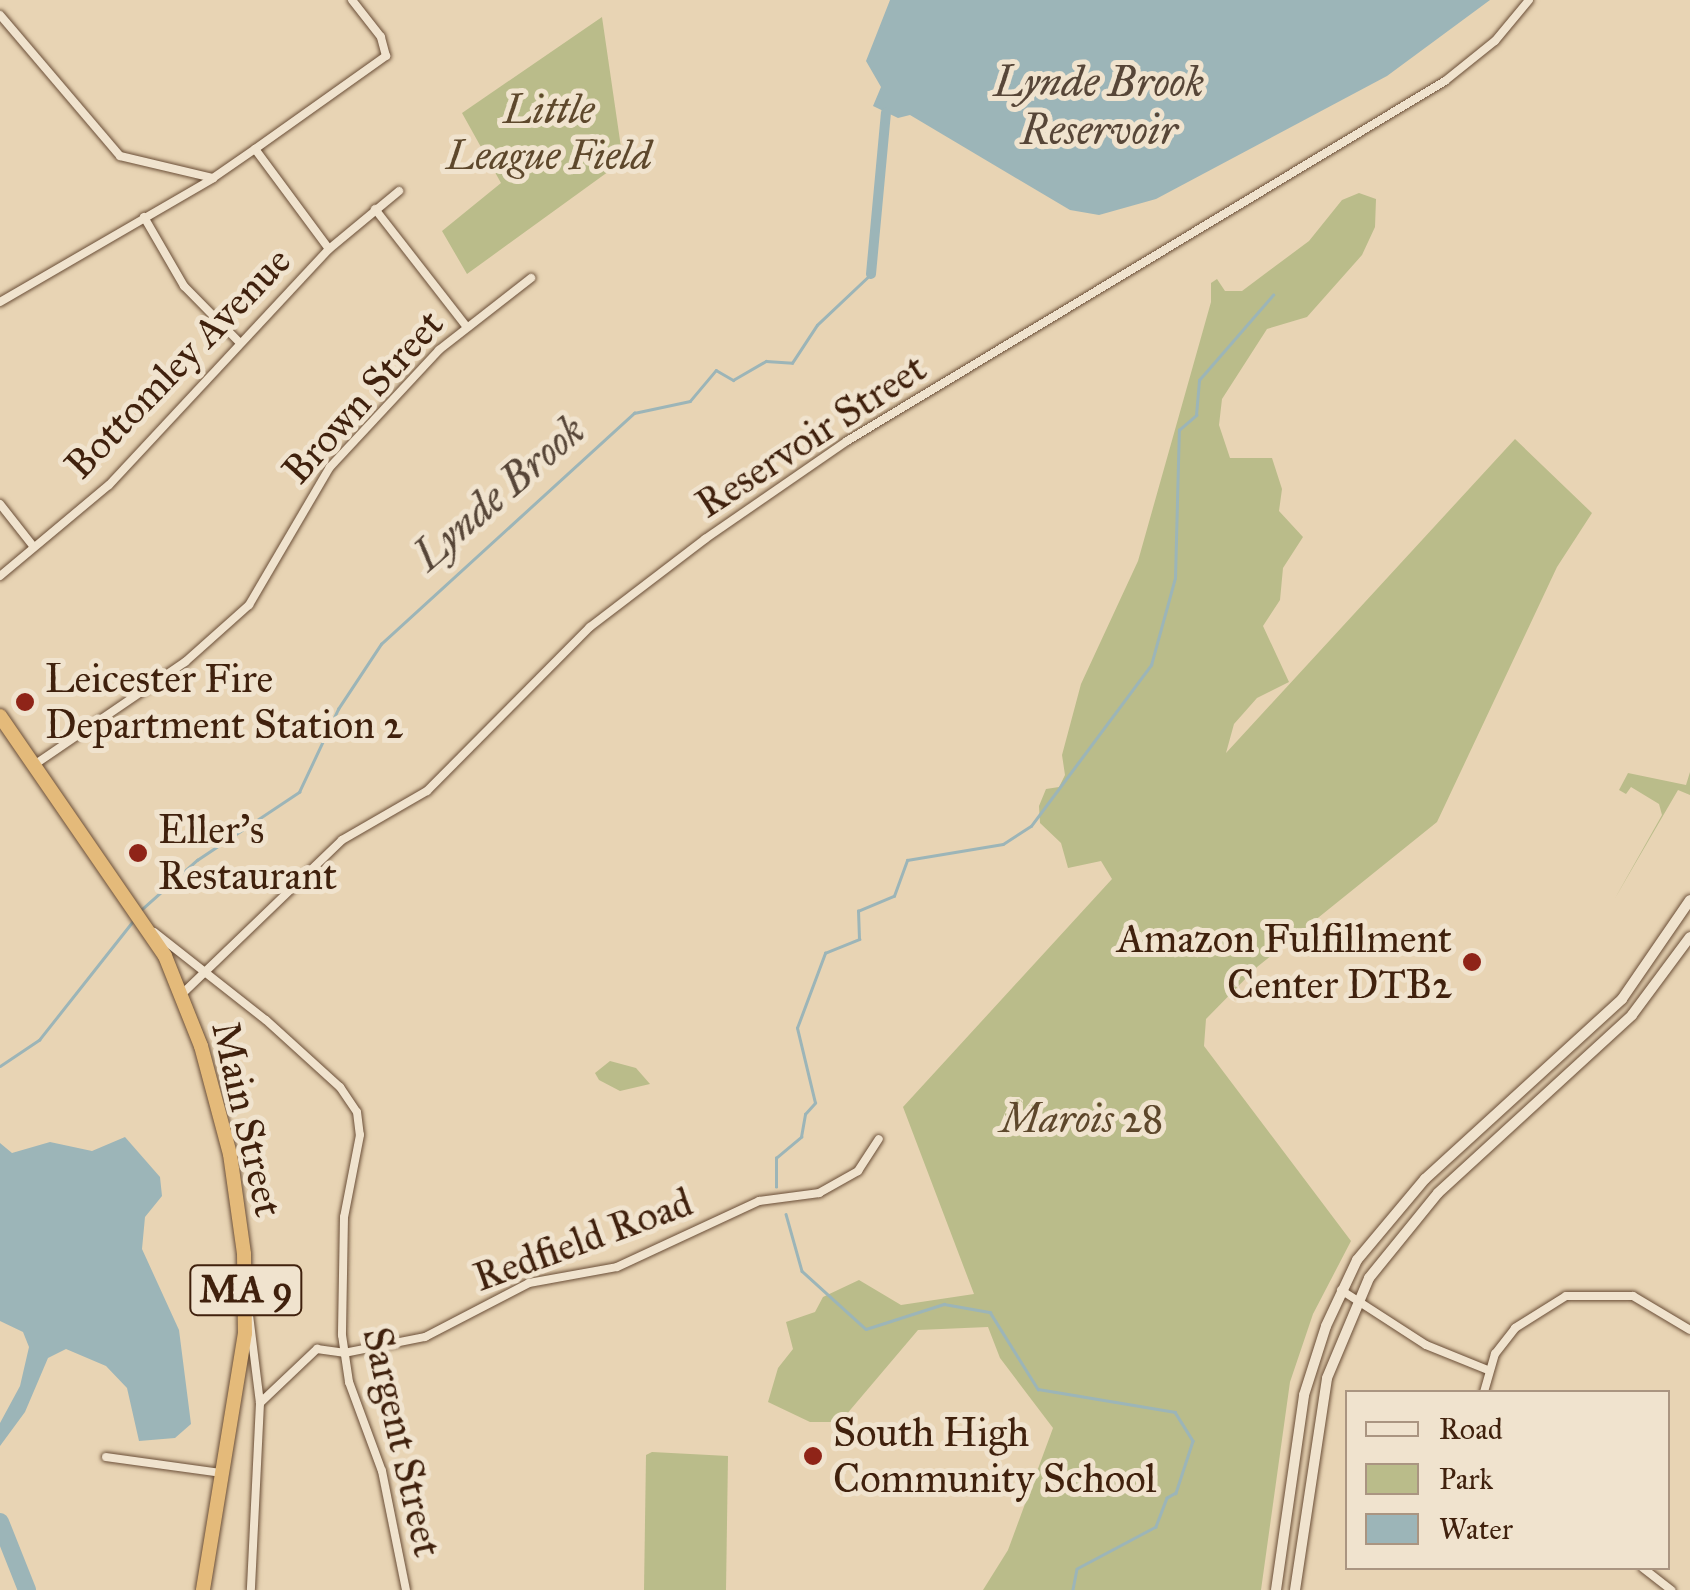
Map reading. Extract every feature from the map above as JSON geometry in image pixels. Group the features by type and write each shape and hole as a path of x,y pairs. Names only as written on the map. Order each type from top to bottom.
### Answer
{"highway":[{"name":"Main Street","path":"0,716 140,917 182,994 237,1187 246,1306 203,1590"}],"main road":[{"path":"1276,1590 1304,1394 1342,1290 1400,1204 1622,999 1690,900"},
{"path":"1295,1590 1318,1415 1357,1300 1415,1216 1619,1028 1690,937"}],"street":[{"path":"0,302 213,178 386,52 352,0"},
{"name":"Reservoir Street","path":"182,994 358,828 428,791 590,627 705,539 847,441 1446,81 1494,41 1529,0"},
{"path":"0,15 120,156 213,178"},
{"path":"255,149 328,249"},
{"name":"Bottomley Avenue","path":"0,576 116,478 328,249 399,191"},
{"path":"375,209 466,326"},
{"path":"144,217 184,286 240,343"},
{"name":"Brown Street","path":"34,765 185,662 256,598 322,476 466,326 531,278"},
{"path":"0,504 33,546"},
{"name":"Sargent Street","path":"140,917 208,968 340,1088 357,1112 360,1135 344,1217 344,1352 382,1472 406,1590"},
{"name":"Redfield Road","path":"260,1402 312,1352 328,1347 344,1352 425,1337 530,1283 617,1267 760,1201 832,1188 866,1164 879,1138"},
{"path":"1342,1290 1426,1345 1488,1370"},
{"path":"1484,1390 1488,1370 1522,1321 1576,1294 1633,1296 1690,1330"},
{"path":"246,1306 258,1349 260,1402 251,1590"},
{"path":"106,1456 222,1472"},
{"path":"1646,1570 1672,1590"}],"green space":[{"name":"Little League Field","path":"602,17 623,161 467,274 442,231 501,183 462,113"},
{"name":"Marois 28","path":"1359,193 1376,199 1375,227 1362,255 1307,317 1267,329 1222,399 1219,425 1230,458 1272,458 1282,489 1279,511 1303,537 1283,568 1280,600 1263,626 1289,682 1257,698 1234,724 1226,753 1515,439 1592,513 1557,567 1437,822 1257,967 1206,1019 1204,1046 1351,1241 1313,1314 1290,1382 1261,1590 983,1590 1008,1550 1053,1428 1000,1358 988,1327 918,1330 840,1422 810,1422 768,1402 778,1368 793,1349 786,1322 815,1312 823,1297 859,1280 901,1305 974,1294 903,1107 1112,879 1101,861 1068,868 1061,843 1040,823 1039,806 1046,789 1059,787 1065,775 1062,755 1081,684 1138,561 1211,302 1211,283 1217,279 1225,291 1242,291 1309,241 1342,200"},
{"path":"1690,772 1690,795 1678,790 1614,900 1662,815 1659,804 1631,787 1626,794 1619,790 1628,773 1686,785"},
{"path":"610,1061 636,1068 650,1084 620,1091 599,1080 595,1073"},
{"path":"652,1452 728,1456 726,1590 644,1590 646,1455"}],"water":[{"name":"Lynde Brook Reservoir","path":"890,0 1490,0 1387,76 1156,199 1099,215 1070,210 910,115 898,118 873,106 881,87 866,61"},
{"path":"125,1137 160,1177 162,1196 145,1217 142,1249 179,1330 191,1424 175,1438 139,1441 127,1388 106,1366 66,1349 48,1358 25,1412 0,1446 0,1423 20,1386 29,1347 23,1332 0,1321 0,1143 12,1153 50,1142 92,1151"}],"waterway":[{"name":"Lynde Brook","path":"871,274 886,113"},
{"name":"Lynde Brook","path":"141,910 197,860 299,792 338,709 381,644 634,413 690,401 716,370 733,380 766,361 792,363 817,325 871,274"},
{"path":"776,1187 776,1158 801,1137 805,1114 815,1103 797,1028 825,953 859,939 858,911 894,896 907,860 1003,844 1031,826 1151,665 1175,578 1179,430 1196,415 1199,380 1273,295"},
{"name":"Lynde Brook","path":"0,1066 39,1040 133,921"},
{"path":"786,1214 802,1271 866,1329 944,1304 990,1312 1038,1389 1175,1412 1193,1441 1176,1493 1167,1498 1156,1527 1077,1569 1073,1590"},
{"path":"0,1522 27,1590"}],"place":[{"name":"Leicester Fire Department Station 2","path":"25,702"},
{"name":"Eller's Restaurant","path":"138,853"},
{"name":"Amazon Fulfillment Center DTB2","path":"1472,962"},
{"name":"South High Community School","path":"813,1456"}]}
